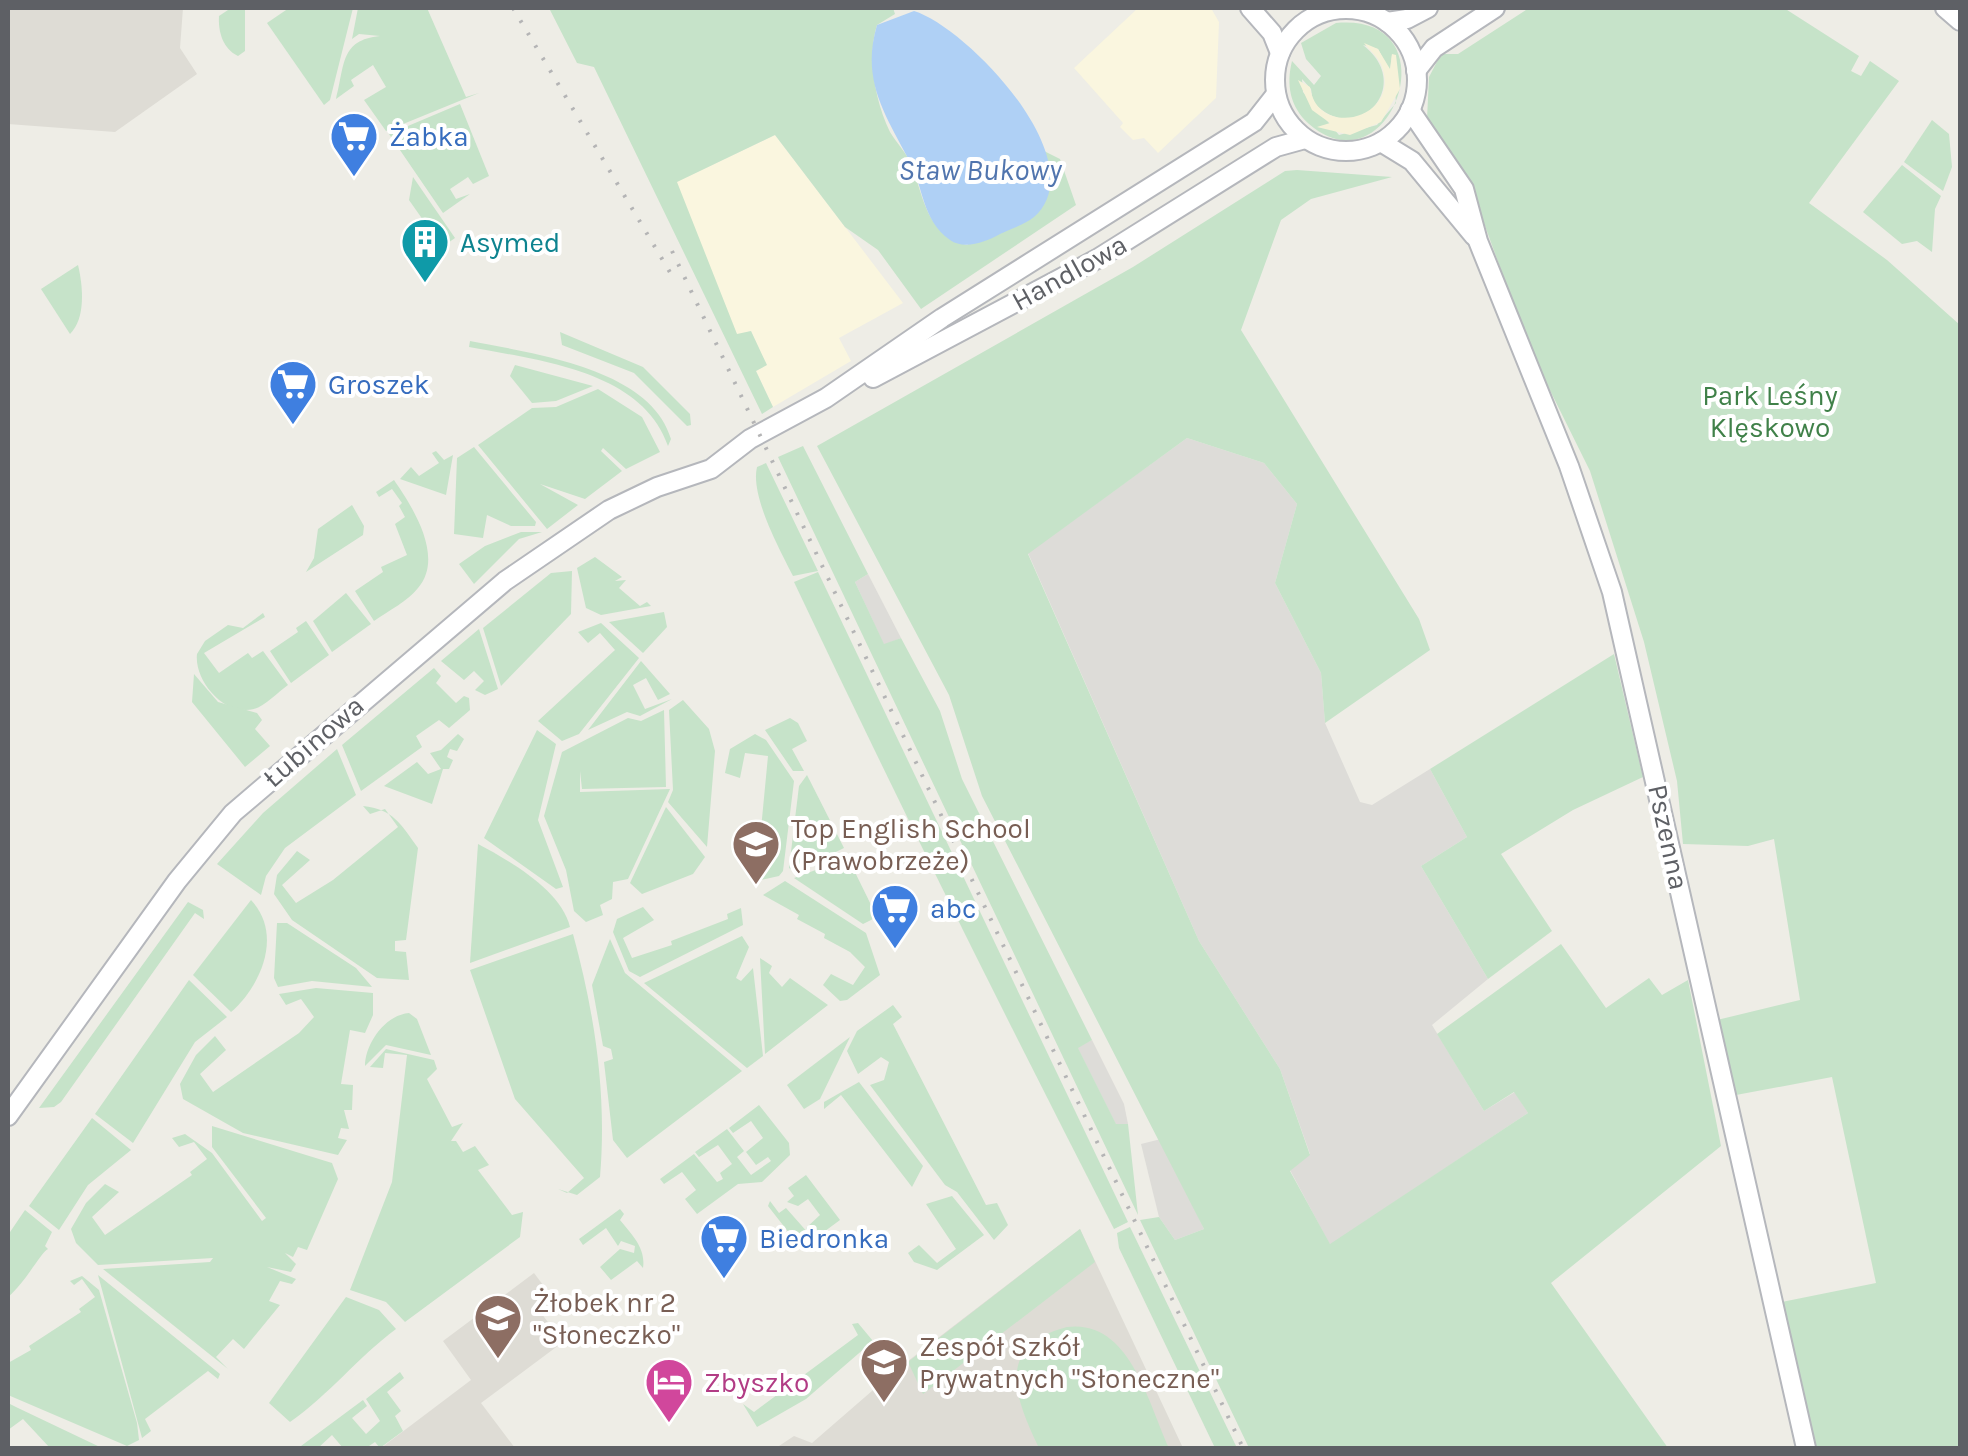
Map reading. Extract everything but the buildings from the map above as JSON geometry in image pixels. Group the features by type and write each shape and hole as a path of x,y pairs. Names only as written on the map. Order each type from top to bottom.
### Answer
{"street":[{"path":"1250,8 1272,33 1280,53"},
{"path":"1294,8 1315,16 1356,10 1387,22 1405,41 1416,71 1410,110 1381,142 1348,152 1305,139 1286,119 1276,94 1280,53 1292,34 1315,16"},
{"path":"1387,22 1428,8"},
{"path":"1416,71 1434,48 1494,8"},
{"path":"1945,8 1960,21"},
{"name":"Handlowa","path":"826,398 942,318 1254,122 1276,94"},
{"name":"Pszenna","path":"1410,110 1464,190 1478,241 1569,466 1612,592 1764,1279 1806,1448"},
{"name":"Handlowa","path":"711,470 750,438 1097,259 1276,147 1305,139"},
{"name":"Pszenna","path":"1381,142 1403,153 1424,174 1478,241"},
{"name":"Łubinowa","path":"8,1116 188,866 252,794 547,549 640,495 711,470"}],"shaded area":[{"path":"8,8 183,8 180,48 197,74 115,132 8,124"},
{"path":"1138,8 1211,8 1219,22 1216,98 1158,153 1144,138 1133,140 1120,127 1123,123 1074,68"},
{"path":"775,135 903,303 839,338 851,361 773,407 756,371 766,365 751,331 737,335 676,182"},
{"path":"1187,438 1264,463 1297,504 1275,583 1321,673 1325,723 1360,802 1372,805 1430,769 1467,837 1421,866 1488,979 1432,1025 1484,1111 1515,1092 1528,1113 1330,1245 1290,1170 1310,1154 1280,1069 1199,941 1028,553"},
{"path":"868,574 901,638 884,645 855,582"},
{"path":"1092,1040 1124,1104 1128,1124 1116,1125 1077,1047"},
{"path":"1161,1139 1204,1229 1175,1240 1159,1217 1141,1144"},
{"path":"1080,1229 1183,1448 776,1448 794,1436 812,1443 895,1371"},
{"name":"Żłobek nr 2 \"Słoneczko\"","path":"534,1273 549,1293 535,1305 563,1342 481,1403 515,1448 381,1448 471,1380 443,1341"}],"green space":[{"path":"231,8 245,8 245,51 238,56 225,44 219,28 219,16"},
{"path":"289,8 353,8 330,100 324,105 267,23"},
{"path":"358,8 427,8 466,97 479,93 386,131 364,100 386,87 373,65 351,80 354,86 336,99 346,56 358,43 380,36 359,34 352,39"},
{"path":"549,8 893,8 895,14 877,25 874,37 873,65 880,107 890,132 912,166 929,214 943,233 967,245 1051,175 1044,151 1060,159 1076,205 921,309 878,250 845,227 775,135 677,182 737,334 751,331 767,365 756,371 773,407 762,414 594,67 577,63"},
{"name":"Park Leśny Klęskowo","path":"1529,8 1784,8 1859,56 1851,71 1861,76 1870,61 1899,81 1809,203 1887,260 1960,325 1960,1448 1814,1448 1777,1303 1876,1283 1832,1077 1736,1095 1717,1020 1800,1000 1774,839 1748,846 1683,844 1677,781 1644,642 1590,471 1530,350 1468,179 1427,119 1429,77 1441,54 1458,54"},
{"path":"1336,23 1372,27 1394,44 1401,69 1396,100 1392,54 1390,72 1378,49 1363,45 1378,61 1384,78 1382,93 1362,115 1346,119 1330,115 1313,102 1311,89 1302,79 1303,92 1339,135 1377,125 1391,109 1385,120 1365,137 1339,140 1309,124 1291,95 1292,61 1314,85 1321,76 1306,59 1301,43"},
{"path":"460,104 489,176 473,184 468,177 450,189 456,199 470,194 443,213 389,134"},
{"path":"1932,120 1949,134 1952,167 1943,191 1904,162"},
{"path":"1902,165 1941,196 1935,209 1932,252 1917,241 1902,244 1863,212"},
{"path":"1285,171 1392,177 1311,199 1281,220 1241,330 1419,619 1430,650 1325,723 1321,673 1275,583 1297,504 1264,463 1187,438 1028,554 1199,941 1280,1069 1310,1155 1290,1171 1330,1244 1528,1113 1514,1092 1484,1111 1437,1034 1561,944 1606,1008 1649,978 1662,995 1688,980 1721,1146 1551,1283 1668,1448 1249,1448 1140,1220 1159,1217 1175,1240 1204,1229 982,796 949,695 817,446 1133,267"},
{"path":"413,177 455,238 442,247 409,200"},
{"path":"78,265 81,311 70,334 41,289"},
{"path":"560,332 643,367 690,414 691,425 687,426 634,373 562,345"},
{"path":"470,341 555,359 615,380 640,395 659,415 671,439 668,446 655,420 636,400 612,385 555,364 469,347"},
{"path":"515,365 593,386 556,401 532,403 510,376"},
{"path":"598,389 642,417 660,452 626,469 603,448 601,451 622,471 585,499 540,484 578,505 547,529 478,445 532,408 556,407"},
{"path":"803,446 868,574 855,582 884,644 901,638 940,711 962,779 1092,1040 1078,1048 1116,1124 1128,1124 1138,1215 778,457"},
{"path":"474,447 536,522 535,526 511,526 487,515 483,538 454,534 457,458"},
{"path":"436,451 444,460 453,455 446,495 400,479 411,467 419,476 439,463 432,453"},
{"path":"766,463 818,571 793,576 781,552 758,493 757,467"},
{"path":"394,480 423,532 428,562 425,576 414,593 374,621 355,591 383,572 381,567 407,555 395,524 405,517 399,506 402,503 392,489 379,497 376,492"},
{"path":"352,505 364,526 363,535 306,572 314,558 318,529"},
{"path":"521,532 542,532 519,539 474,584 459,564 485,546"},
{"path":"595,557 622,577 615,581 626,580 619,588 640,606 647,602 651,606 601,615 586,608 577,568"},
{"path":"572,571 571,614 501,686 483,628 551,573"},
{"path":"818,572 1128,1222 1114,1229 951,907 794,582"},
{"path":"346,593 371,624 332,652 313,621"},
{"path":"664,612 667,627 643,653 609,622"},
{"path":"263,613 265,617 204,653 219,673 248,653 252,658 263,651 288,685 258,707 243,710 213,694 200,675 197,654 205,641 228,625 243,628"},
{"path":"306,621 329,655 291,683 270,651 298,632 296,628"},
{"path":"601,623 639,658 579,734 562,741 538,721 615,650 600,633 588,643 578,632"},
{"path":"479,629 498,689 485,695 475,690 484,681 474,671 464,680 441,661"},
{"path":"1614,654 1643,777 1573,810 1501,854 1552,931 1488,979 1421,866 1467,837 1430,769"},
{"path":"641,661 670,694 658,700 646,678 633,685 645,709 672,699 640,716 627,712 588,730"},
{"path":"434,668 441,676 436,683 456,703 464,696 469,698 470,710 449,728 439,720 416,736 422,747 361,791 342,745"},
{"path":"194,674 218,702 257,713 262,720 255,729 270,746 245,767 192,702"},
{"path":"683,700 709,729 715,751 707,847 668,802 673,790 669,710"},
{"path":"664,710 666,787 582,789 580,771 580,792 670,789 628,879 613,882 612,899 600,905 603,915 586,922 574,911 566,870 544,816 562,752 628,718 641,721"},
{"path":"790,718 798,723 807,741 792,749 804,771 793,771 765,730"},
{"path":"537,730 556,744 538,820 563,887 556,889 484,838"},
{"path":"458,734 464,739 457,751 450,749 447,757 453,760 449,769 443,769 432,804 384,786 417,762 428,774 441,769 430,753 441,750"},
{"path":"755,734 766,740 794,781 783,871 779,876 756,881 768,756 745,753 740,778 725,773 730,749"},
{"path":"337,749 356,795 285,848 266,876 261,895 217,864 263,813"},
{"path":"807,775 844,848 795,872 789,868 799,786"},
{"path":"666,807 705,857 693,874 642,894 630,883"},
{"path":"389,814 418,848 406,940 395,941 395,951 406,952 409,980 377,978 292,920 274,894 277,875 297,851 310,860 282,885 296,903 333,880 398,827"},
{"path":"478,844 545,889 570,927 470,963"},
{"path":"848,858 877,917 863,924 794,878"},
{"path":"785,881 866,933 880,975 847,1000 840,1001 823,985 831,974 853,985 865,967 850,952 824,938 825,934 797,919 799,915 763,895"},
{"path":"251,900 261,914 267,944 259,975 231,1012 193,975"},
{"path":"188,902 203,910 204,919 195,913 61,1102 39,1108"},
{"path":"643,907 654,920 623,938 632,958 672,945 671,941 728,919 727,914 741,908 743,925 640,977 629,971 613,932 617,919"},
{"path":"277,923 287,923 356,968 372,987 312,981 278,987 274,978"},
{"path":"573,934 597,1055 602,1146 600,1177 577,1195 568,1192 584,1178 515,1099 470,970"},
{"path":"742,936 749,947 736,978 741,981 753,968 763,1056 747,1068 644,983"},
{"path":"610,939 625,973 742,1071 627,1158 613,1140 604,1062 613,1059 611,1049 603,1046 592,985"},
{"path":"760,958 772,966 769,973 782,987 790,978 828,1005 765,1054"},
{"path":"189,980 227,1017 195,1042 133,1143 95,1114"},
{"path":"316,988 373,993 373,1015 365,1033 350,1030 341,1084 353,1085 352,1110 344,1110 349,1129 341,1128 338,1138 347,1140 338,1155 243,1133 183,1099 180,1084 196,1055 215,1036 226,1050 200,1074 213,1092 299,1033 314,1017 301,999 286,1005 279,994"},
{"path":"893,1005 902,1017 893,1024 986,1205 997,1203 1008,1225 994,1240 957,1192 945,1185 870,1085 884,1080 889,1062 881,1057 858,1074 847,1051 857,1031"},
{"path":"409,1013 417,1019 431,1055 386,1045 365,1066 368,1049 378,1032 392,1019"},
{"path":"850,1037 820,1099 804,1109 787,1085"},
{"path":"386,1049 434,1060 437,1069 427,1079 452,1127 463,1123 451,1141 456,1141 463,1152 475,1146 489,1165 478,1170 512,1215 523,1212 520,1237 405,1322 386,1302 350,1290 392,1182 407,1055 385,1053 383,1068 370,1067"},
{"path":"859,1082 923,1166 912,1187 841,1095 824,1109 824,1102"},
{"path":"759,1105 789,1143 790,1155 762,1182 738,1184 697,1214 685,1199 696,1190 682,1172 664,1184 660,1179 694,1154 717,1182 723,1179 720,1173 732,1164 718,1145 699,1157 695,1152 727,1129 744,1151 737,1157 751,1175 771,1161 768,1157 756,1165 746,1152 763,1138 751,1121 733,1133 729,1128"},
{"path":"92,1118 131,1150 88,1185 59,1230 29,1206"},
{"path":"212,1126 332,1163 338,1179 307,1250 298,1247 293,1257 285,1253 296,1264 291,1272 267,1267 296,1279 292,1284 280,1281 269,1301 280,1305 244,1349 233,1339 216,1357 228,1369 103,1269 210,1262 213,1258 98,1265 76,1243 71,1229 86,1203 105,1184 119,1192 92,1217 105,1235 192,1175 190,1172 207,1159 194,1142 179,1147 172,1138 185,1134 212,1153 262,1221 266,1218 212,1147"},
{"path":"806,1175 840,1220 817,1237 810,1234 797,1243 768,1206 770,1201 779,1213 786,1208 809,1234 806,1228 820,1215 808,1199 798,1206 787,1202 794,1196 788,1188"},
{"path":"952,1196 984,1235 937,1270 914,1262 908,1253 919,1245 937,1263 956,1249 926,1204"},
{"path":"620,1209 624,1214 620,1220 640,1248 643,1268 637,1261 611,1280 600,1267 620,1249 634,1253 635,1246 621,1241 618,1246 606,1228 583,1245 579,1239"},
{"path":"25,1210 52,1232 45,1246 48,1249 8,1297 8,1235"},
{"path":"1130,1227 1237,1448 1215,1448 1119,1248 1117,1233"},
{"path":"1080,1229 1095,1262 923,1394 908,1362"},
{"path":"98,1275 220,1374 218,1379 208,1371 145,1419 151,1431 142,1438"},
{"path":"82,1276 99,1290 137,1423 139,1440 127,1446 8,1395 8,1363 31,1350 29,1346 81,1312 79,1309 95,1297 82,1279 74,1285 70,1281"},
{"path":"346,1297 379,1310 396,1329 290,1422 269,1403"},
{"path":"858,1323 873,1341 806,1399 757,1427 743,1404 754,1412 858,1335 852,1324"},
{"path":"1067,1327 1089,1328 1107,1336 1121,1350 1144,1388 1169,1448 1039,1448 1018,1393 1020,1360 1028,1347"},
{"path":"400,1372 404,1378 387,1392 401,1411 395,1416 403,1431 380,1448 375,1442 366,1448 343,1448 332,1435 318,1448 301,1446 363,1400 367,1406 352,1418 366,1434 380,1421 366,1399"},
{"path":"8,1403 102,1448 50,1448 23,1419 8,1430"}],"sand":[{"path":"1364,43 1378,49 1390,69 1392,54 1396,55 1400,89 1381,122 1350,135 1317,127 1330,123 1312,110 1298,80 1310,87 1316,103 1327,114 1341,118 1369,110 1380,100 1385,85 1382,67"}],"water":[{"name":"Staw Bukowy","path":"914,11 964,42 992,69 1037,132 1049,164 1049,193 1034,217 982,242 956,243 933,222 914,170 878,95 872,62 877,25"}],"railway":[{"path":"513,8 671,274"},
{"path":"672,251 1243,1448"}],"place":[{"name":"Żabka","path":"354,178"},
{"name":"Asymed","path":"425,284"},
{"name":"Groszek","path":"293,426"},
{"name":"Top English School (Prawobrzeże)","path":"756,886"},
{"name":"abc","path":"895,950"},
{"name":"Biedronka","path":"724,1280"},
{"name":"Żłobek nr 2 \"Słoneczko\"","path":"498,1360"},
{"name":"Zespół Szkół Prywatnych \"Słoneczne\"","path":"884,1404"},
{"name":"Zbyszko","path":"669,1424"}]}
